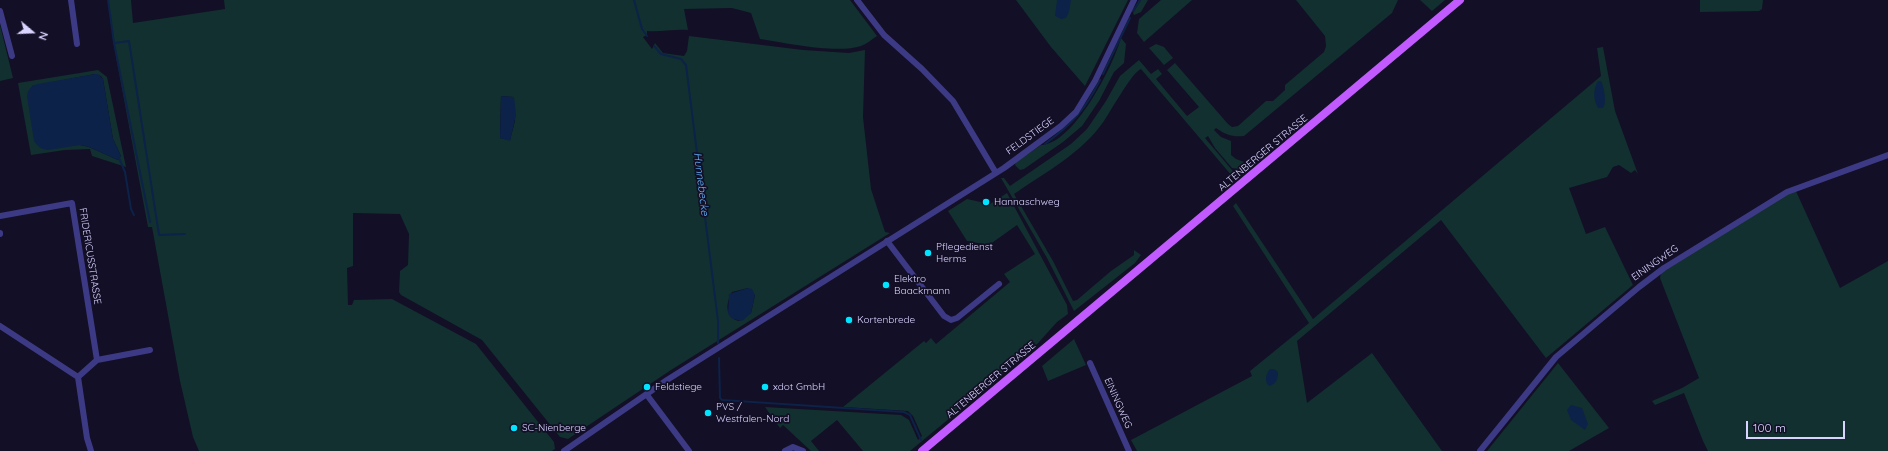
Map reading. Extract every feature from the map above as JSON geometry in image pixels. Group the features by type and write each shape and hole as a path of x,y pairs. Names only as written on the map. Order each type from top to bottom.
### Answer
{"main road":[{"name":"ALTENBERGER STRASSE","path":"922,451 1460,0"}],"street":[{"path":"71,0 77,44"},
{"path":"857,0 884,35 922,69 953,101 996,173"},
{"name":"FELDSTIEGE","path":"567,450 685,368 996,173 1061,126 1076,112 1095,81 1134,0"},
{"path":"0,11 12,56"},
{"name":"EININGWEG","path":"1480,451 1556,357 1639,287 1664,268 1787,192 1888,155"},
{"name":"FRIDERICUSSTRASSE","path":"0,216 72,203 97,360"},
{"path":"887,242 944,316 951,320 957,318 999,284"},
{"path":"0,326 78,377 87,438 91,451"},
{"path":"78,377 97,360 150,350"},
{"name":"EININGWEG","path":"1090,363 1130,451"},
{"path":"646,395 689,451"},
{"path":"785,451 794,447 803,451"}],"green space":[{"path":"108,0 131,0 133,23 225,9 224,0 850,0 877,36 861,46 851,48 839,49 811,47 760,39 751,13 732,8 684,9 688,30 647,31 647,35 643,37 652,49 655,43 663,53 684,56 687,51 689,36 803,50 849,53 865,50 863,117 871,189 885,232 890,233 671,370 568,439 560,437 482,340 401,295 399,292 400,271 408,265 409,234 400,214 353,213 353,266 347,268 348,305 352,305 354,300 392,299 476,344 554,442 555,449 552,451 199,451 193,437 180,381 152,227 148,227 113,41","holes":["501,96 513,97 515,121 510,140 500,138","748,288 755,295 751,313 739,321 731,317 728,309 728,300 732,292"]},
{"path":"1016,0 1128,0 1085,86 1051,47"},
{"path":"1141,0 1148,0 1141,12 1134,15 1133,13"},
{"path":"1161,0 1192,0 1144,42 1137,33 1139,19"},
{"path":"1296,0 1398,0 1392,13 1244,136 1229,135 1216,128 1214,130 1221,137 1231,141 1231,155 1244,162 1239,169 1232,168 1215,148 1208,136 1205,138 1237,176 1232,180 1232,176 1141,69 1132,77 1104,121 1085,143 1063,161 1014,194 1053,261 1073,301 1077,300 1111,271 1134,255 1134,250 1141,255 1135,263 1074,311 1047,258 1001,178 1004,178 1010,186 1071,144 1087,129 1106,101 1120,76 1139,60 1151,74 1158,69 1162,74 1156,79 1187,116 1199,107 1167,70 1175,63 1228,124 1232,127 1238,126 1266,101 1273,101 1285,90 1285,85 1324,52 1326,46 1325,36"},
{"path":"1420,0 1445,0 1432,11"},
{"path":"1700,0 1763,0 1762,9 1759,11 1700,12"},
{"path":"0,25 13,78 0,81"},
{"path":"1121,38 1126,44 1124,63 1114,72 1099,101 1082,126 1063,142 1024,169 1020,170 1015,165 1016,162 1041,145 1054,141 1066,132 1079,118 1101,84 1117,51"},
{"path":"1156,44 1164,47 1173,58 1164,65 1149,48"},
{"path":"1603,47 1615,111 1638,174 1635,170 1631,173 1619,165 1613,167 1607,177 1569,188 1586,234 1605,227 1633,285 1546,358 1441,220 1297,341 1307,403 1372,353 1442,451 1137,451 1131,440 1252,376 1250,371 1309,323 1233,206 1236,203 1313,319 1601,76 1597,48"},
{"path":"98,70 107,77 126,167 92,156 90,149 65,150 31,155 18,83","holes":["95,74 101,76 103,79 113,139 121,156 118,160 89,147 80,145 32,86"]},
{"path":"1795,189 1840,288 1888,261 1888,451 1708,451 1684,393 1655,405 1652,401 1682,388 1699,378 1660,278 1661,273"},
{"path":"1007,193 1067,305 1068,314 1057,322 1031,351 910,451 863,451 837,420 811,441 819,451 811,451 783,425 780,428 765,407 901,415 909,420 918,440 922,436 913,416 908,411 843,407 924,341 926,343 931,338 936,344 1010,282 1004,274 1035,254 1017,225 989,245 967,241 948,211 967,199 990,204"},
{"path":"1074,339 1086,365 1048,381 1042,366"},
{"path":"1558,363 1609,428 1569,451 1487,451"}],"water":[{"path":"1057,0 1071,0 1069,12 1066,18 1061,19 1055,16"},
{"path":"98,74 103,79 113,139 121,156 118,160 89,147 80,145 48,150 38,146 34,141 27,96 30,88 38,84"},
{"path":"1598,81 1601,81 1604,91 1605,103 1603,108 1598,108 1594,98 1594,91"},
{"path":"501,96 514,97 516,115 510,141 500,138"},
{"path":"748,288 752,289 755,295 751,313 742,321 733,319 728,314 729,294"},
{"path":"1270,369 1274,369 1278,372 1278,376 1277,380 1270,386 1267,384 1266,378"},
{"path":"1571,405 1582,408 1588,424 1585,430 1571,420 1567,410"}],"waterway":[{"path":"108,0 114,43 129,41 159,235 185,234"},
{"name":"Hunnebecke","path":"634,0 642,29 647,36"},
{"path":"1133,11 1140,0"},
{"path":"1103,74 1130,18"},
{"path":"114,43 150,222"},
{"name":"Hunnebecke","path":"654,46 661,54 681,59 686,65 718,321 718,343"},
{"path":"1045,144 1063,130 1077,116 1089,100 1100,80"},
{"path":"119,158 125,172 131,209 134,215"},
{"name":"Hunnebecke","path":"719,358 720,398 722,400 904,412 910,415 921,440"}],"place":[{"name":"Hannaschweg","path":"986,202"},
{"name":"Pflegedienst Herms","path":"928,253"},
{"name":"Elektro Baackmann","path":"886,285"},
{"name":"Kortenbrede","path":"849,320"},
{"name":"Feldstiege","path":"647,387"},
{"name":"xdot GmbH","path":"765,387"},
{"name":"PVS / Westfalen-Nord","path":"708,413"},
{"name":"SC-Nienberge","path":"514,428"}]}
